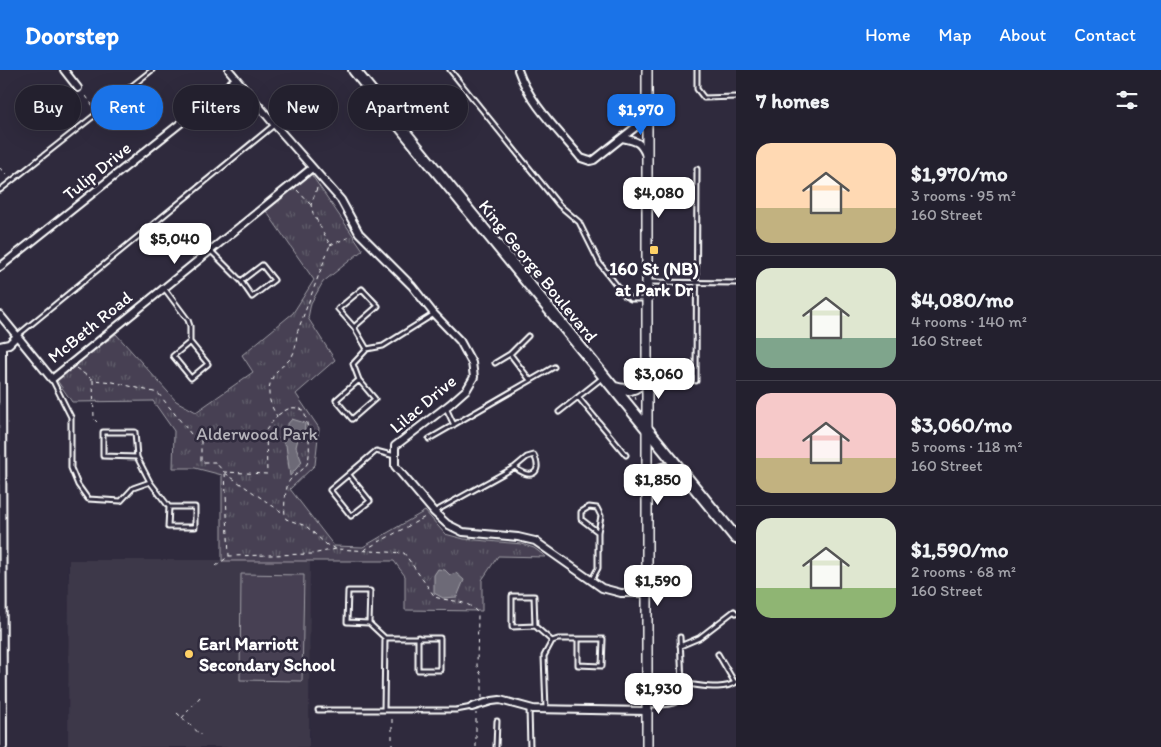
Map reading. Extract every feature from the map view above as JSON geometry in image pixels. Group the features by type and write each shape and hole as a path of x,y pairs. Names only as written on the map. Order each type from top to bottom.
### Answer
{"main road":[{"name":"King George Boulevard","path":"354,70 736,538"},
{"path":"615,388 620,390 633,388 644,381 647,373"},
{"path":"646,480 653,472 660,468 682,471"}],"street":[{"path":"64,70 76,85"},
{"name":"Lilac Drive","path":"229,70 269,118"},
{"path":"518,70 530,97 582,158 590,161 594,160 647,118"},
{"path":"646,70 647,747"},
{"name":"Tulip Drive","path":"0,268 236,79"},
{"name":"Lilac Drive","path":"279,130 341,200 359,233 412,286 434,314 460,341 472,363 474,377 467,389 395,446 395,466 434,512 447,524 463,532 518,537 535,541 602,588 621,593 646,593"},
{"path":"622,138 636,140 647,157"},
{"name":"McBeth Road","path":"52,379 164,286 211,251 312,168"},
{"path":"0,315 52,379"},
{"path":"2,747 1,346 9,344 17,336"},
{"path":"474,709 492,701 500,700 529,709 546,710 647,708"}],"lane":[{"path":"0,190 152,70"},
{"path":"450,70 559,206 578,222 600,264 625,296 631,299 647,299"},
{"path":"697,70 698,89 704,98 736,97"},
{"path":"17,336 269,128"},
{"path":"696,169 696,381"},
{"path":"211,251 240,281 252,297 274,280 262,265 240,281"},
{"path":"647,282 736,283"},
{"path":"164,286 188,320 190,342 208,364 191,378 173,356 190,342"},
{"path":"354,327 378,306 362,289 338,309 354,327 367,349"},
{"path":"359,380 336,400 352,419 375,399 359,380 353,364 367,349 383,346 434,314"},
{"path":"495,363 510,354 528,336"},
{"path":"510,354 530,380"},
{"path":"429,439 554,367"},
{"path":"559,412 604,376"},
{"path":"52,379 72,417 72,468 78,485 88,499 121,502 133,488 150,482"},
{"path":"578,397 626,455"},
{"path":"446,407 454,425"},
{"path":"138,458 103,456 103,432 135,432 138,458 150,482 169,507 168,527 195,527 195,507 169,507"},
{"path":"349,475 370,501 351,516 330,490 376,451 395,456"},
{"path":"434,512 515,467 527,457 534,455 539,464 538,470 533,474 520,472 515,467"},
{"path":"591,581 598,568 598,532 601,516 597,508 589,507 581,512 581,519 598,532"},
{"path":"369,623 370,591 348,591 347,622 369,623 384,638 384,710"},
{"path":"535,626 512,627 512,596 534,596 535,626 552,642"},
{"path":"680,646 699,638 735,611"},
{"path":"647,708 672,704 677,702 682,695 680,637"},
{"path":"384,638 418,638 440,638 440,670 418,670 418,638"},
{"path":"546,710 544,656 552,642 558,639 578,639 603,639 602,666 578,665 578,639"},
{"path":"682,684 726,686 735,682 718,654"},
{"path":"318,710 474,709"},
{"path":"529,709 530,747"},
{"path":"496,747 497,721"}],"path":[{"path":"86,96 91,103"},
{"path":"0,168 6,176"},
{"path":"311,205 318,185"},
{"path":"277,416 269,400 272,380 276,372 291,358 297,333 330,245 311,205 296,190"},
{"path":"330,245 352,236"},
{"path":"76,368 93,380 113,382 158,392 195,439 201,441 201,462 215,462 224,472 284,513"},
{"path":"93,380 94,419 97,422"},
{"path":"224,472 267,474 266,430 277,416 287,408 293,407 303,410 306,415 310,457 307,465 289,481 284,513 286,519 306,526 327,545 337,549"},
{"path":"224,472 229,556"},
{"path":"364,550 427,516"},
{"path":"216,566 229,556 312,554 337,549 404,553 435,597 466,604 476,610 478,614 478,666 482,678 482,700"},
{"path":"182,718 200,697"},
{"path":"474,709 476,747"},
{"path":"177,713 201,735"},
{"path":"392,716 392,747"}],"shaded area":[{"path":"292,419 305,423 304,439 298,439 296,447 302,462 290,476 286,445 279,439 285,427"},
{"name":"Earl Marriott Secondary School","path":"69,560 310,560 309,747 68,747"},
{"path":"438,569 445,570 450,575 456,573 464,580 457,597 443,598 434,593 434,575"}],"green space":[{"name":"Alderwood Park","path":"311,174 363,250 323,282 311,303 308,318 335,360 296,394 319,428 315,465 290,489 334,546 363,547 425,511 445,534 464,539 522,544 534,548 546,557 498,556 482,580 482,611 405,610 405,576 394,561 222,561 222,475 195,468 173,468 174,431 153,401 72,402 56,379 116,334 176,401 196,412 253,372 242,355 293,313 314,280 266,211"},
{"path":"241,574 304,575 302,681 240,680"}],"place":[{"name":"160 St (NB) at Park Dr","path":"654,250"},
{"name":"Earl Marriott Secondary School","path":"189,654"}]}
